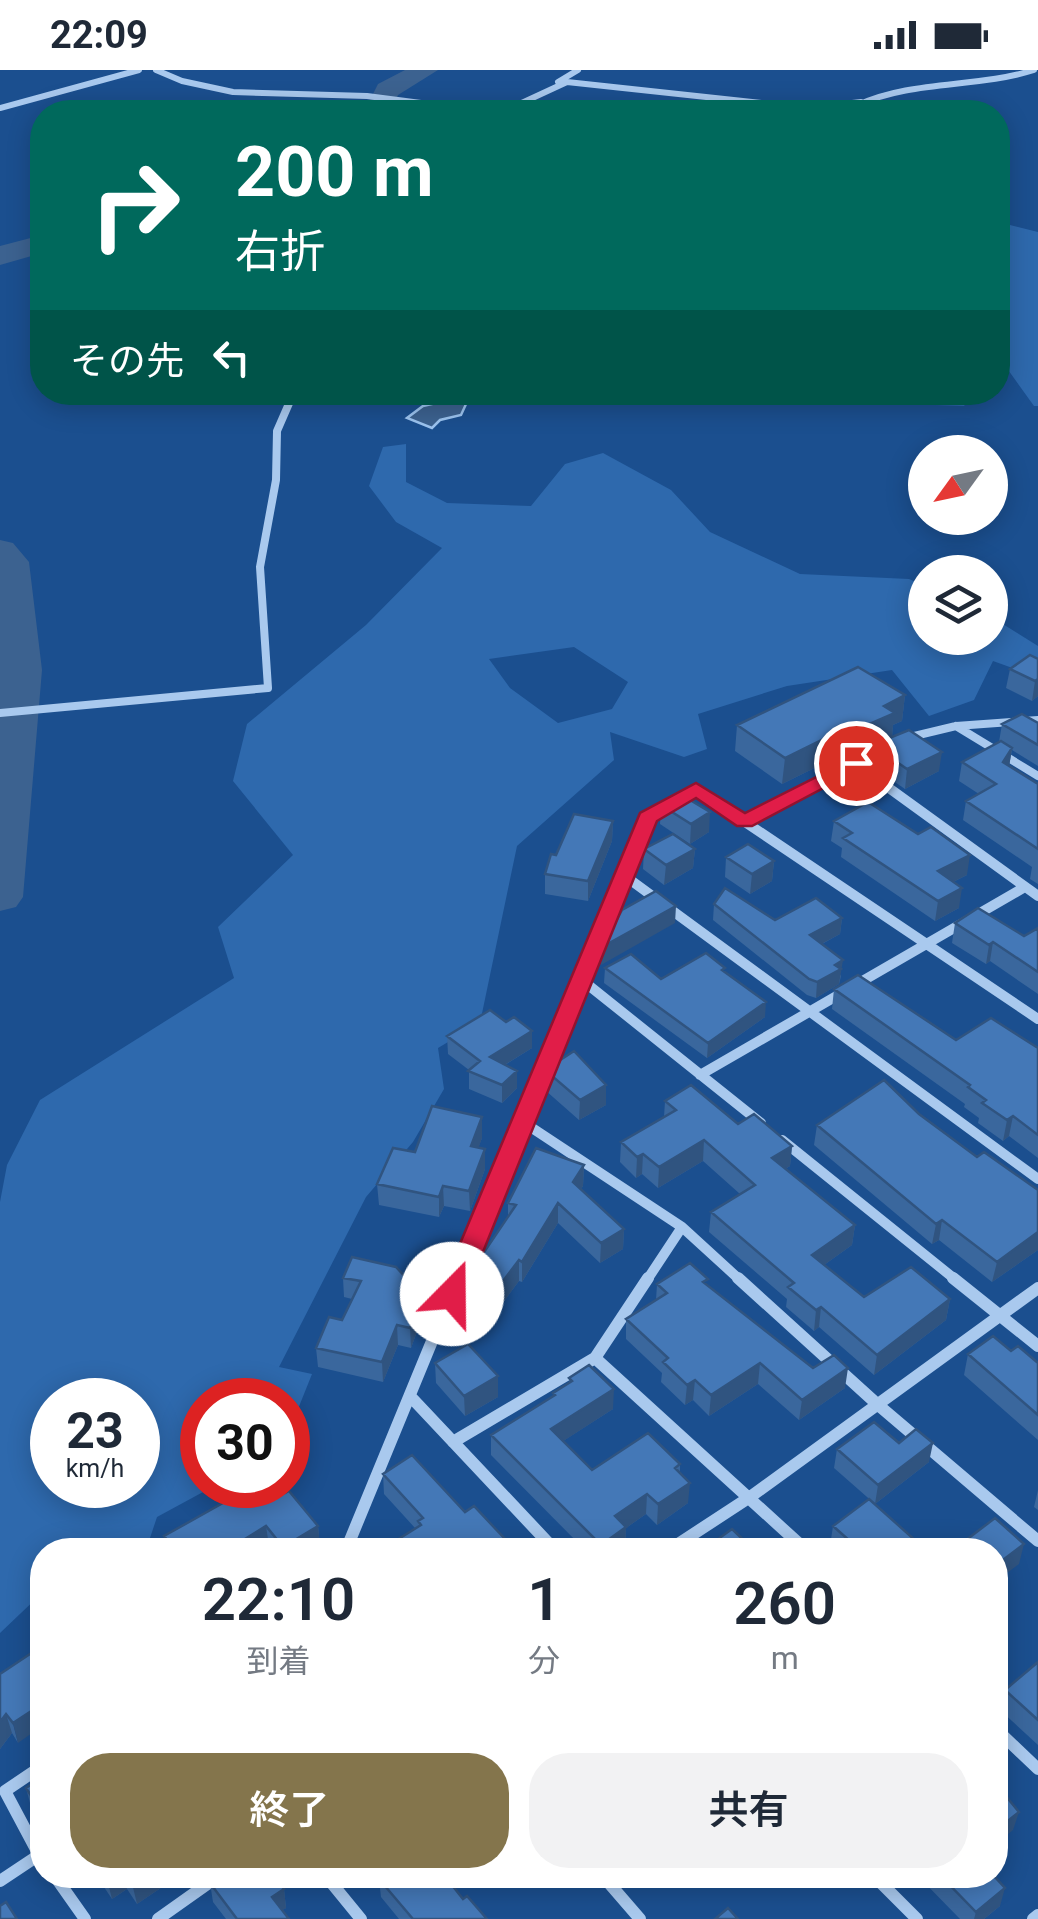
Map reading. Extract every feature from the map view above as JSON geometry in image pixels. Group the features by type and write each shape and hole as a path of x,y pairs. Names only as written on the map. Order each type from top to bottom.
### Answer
{"street":[{"path":"0,108 139,70"},
{"path":"156,70 187,86 228,93 358,95 408,100"},
{"path":"522,100 578,70"},
{"path":"867,100 979,84 1034,70"},
{"path":"555,84 567,82 734,100"},
{"path":"0,713 268,688 260,567 276,480 277,431 288,405"},
{"path":"900,742 956,726 1038,720"},
{"path":"956,726 1038,776"},
{"path":"744,822 870,756"},
{"path":"856,763 1038,896"},
{"path":"351,1538 648,818 696,789 1038,1020"},
{"path":"625,876 1038,1179"},
{"path":"700,1075 1025,887"},
{"path":"582,980 1038,1346"},
{"path":"524,1122 682,1227 877,1404 1038,1541"},
{"path":"453,1442 595,1358 682,1227"},
{"path":"687,1538 1038,1288"},
{"path":"595,1358 793,1538"},
{"path":"410,1396 544,1538"},
{"path":"1008,1740 1038,1769"},
{"path":"30,1774 4,1791 30,1837"},
{"path":"0,1881 30,1863"},
{"path":"63,1888 85,1919"},
{"path":"158,1919 202,1888"},
{"path":"335,1888 360,1919"},
{"path":"613,1888 640,1919"},
{"path":"886,1888 916,1919"}],"shaded area":[{"path":"1010,225 1038,232 1038,406 1034,406 1010,373"},
{"path":"466,405 461,415 440,420 432,428 407,418 423,406"},
{"path":"406,444 406,482 447,503 531,506 565,464 603,453 671,490 710,532 800,574 908,579 908,655 1008,655 1008,627 1038,646 1038,677 993,661 974,700 929,716 892,670 787,686 698,714 707,749 684,757 610,732 614,760 517,846 480,1023 438,1048 444,1089 413,1142 366,1197 279,1367 312,1374 310,1379 180,1378 180,1505 157,1517 150,1538 30,1538 30,1604 0,1633 0,1202 7,1165 40,1100 234,978 218,927 293,855 233,781 247,724 366,625 442,548 396,522 369,486 383,447","holes":["574,647 628,682 612,709 558,723 510,688 489,659"]}],"building":[{"path":"1030,655 1038,659 1035,681 1010,669"},
{"path":"858,667 905,695 884,706 895,713 858,729 852,725 785,758 737,725"},
{"path":"1022,714 1038,723 1038,745 1002,724"},
{"path":"909,730 942,752 907,769 872,745"},
{"path":"1001,741 1012,748 1003,762 1038,784 1038,849 966,801 996,784 962,762"},
{"path":"680,794 710,812 691,824 661,805"},
{"path":"868,802 918,834 931,827 970,855 938,871 962,888 938,901 843,838 852,833 834,821"},
{"path":"574,814 613,821 588,881 545,874 551,854 556,855"},
{"path":"673,834 695,849 666,865 644,849"},
{"path":"748,844 774,861 752,874 726,857"},
{"path":"725,888 775,920 816,898 842,918 810,935 843,960 835,965 841,969 817,982 809,979 714,904"},
{"path":"656,891 676,906 602,947 622,910"},
{"path":"978,908 1024,936 1038,928 1038,972 955,923"},
{"path":"706,953 725,968 722,970 766,1002 708,1043 605,968 631,954 661,979"},
{"path":"858,975 956,1040 991,1018 1038,1048 1038,1135 1013,1116 1007,1120 982,1103 986,1100 970,1085 834,989"},
{"path":"490,1010 506,1022 514,1017 532,1031 490,1057 517,1071 502,1085 468,1071 480,1061 447,1036"},
{"path":"574,1051 606,1085 580,1100 545,1070"},
{"path":"884,1080 919,1114 977,1157 984,1152 1038,1190 1038,1232 997,1262 942,1220 936,1224 817,1125"},
{"path":"691,1085 738,1124 754,1114 792,1146 772,1158 855,1225 812,1255 864,1297 911,1267 950,1299 877,1355 821,1307 816,1310 788,1287 794,1283 711,1212 755,1185 704,1140 659,1167 643,1154 637,1157 621,1142 676,1110 665,1101"},
{"path":"432,1106 482,1117 471,1146 485,1149 469,1191 443,1186 439,1197 377,1184 393,1148 415,1152"},
{"path":"536,1148 584,1165 573,1182 624,1229 601,1243 558,1203 522,1262 519,1260 481,1310 453,1298 516,1205 508,1203"},
{"path":"352,1257 396,1267 423,1296 410,1328 397,1325 382,1362 316,1348 329,1317 342,1320 361,1281 343,1278"},
{"path":"690,1263 708,1279 703,1282 813,1368 834,1355 848,1368 802,1400 760,1363 711,1395 695,1380 687,1385 663,1362 668,1358 626,1319 667,1293 657,1284"},
{"path":"993,1336 1011,1351 1018,1346 1038,1363 1038,1415 968,1354"},
{"path":"468,1344 498,1376 464,1396 435,1363"},
{"path":"589,1365 614,1389 551,1429 592,1470 648,1433 680,1464 675,1468 690,1483 658,1504 647,1494 615,1516 626,1527 611,1538 594,1538 491,1435 555,1395 572,1381 569,1378"},
{"path":"874,1422 899,1443 916,1429 933,1443 878,1485 837,1449"},
{"path":"412,1455 465,1512 474,1506 504,1538 400,1538 421,1525 418,1521 423,1518 383,1474"},
{"path":"869,1499 913,1538 846,1538 833,1526"},
{"path":"214,1508 303,1508 318,1526 298,1538 276,1538 266,1526 246,1538 166,1538"},
{"path":"995,1518 1024,1544 1008,1556 1008,1538 969,1538"},
{"path":"732,1529 741,1538 720,1538"},
{"path":"30,1654 30,1712 13,1723 6,1714 0,1722 0,1674"},
{"path":"1038,1662 1038,1720 1008,1693 1008,1687"},
{"path":"1008,1799 1019,1812 1008,1821"},
{"path":"214,1888 284,1889 272,1897 289,1919 237,1919"},
{"path":"387,1888 454,1888 487,1919 413,1919"},
{"path":"953,1888 1005,1888 976,1912"},
{"path":"6,1902 17,1919 0,1919 0,1906"},
{"path":"728,1908 738,1919 715,1919"}],"waterway":[{"path":"382,100 387,90 425,70"},
{"path":"0,256 30,247"},
{"path":"0,551 10,562 22,670 0,897"}],"route":[{"path":"452,1294 648,818 696,789 744,822 856,763"}]}
